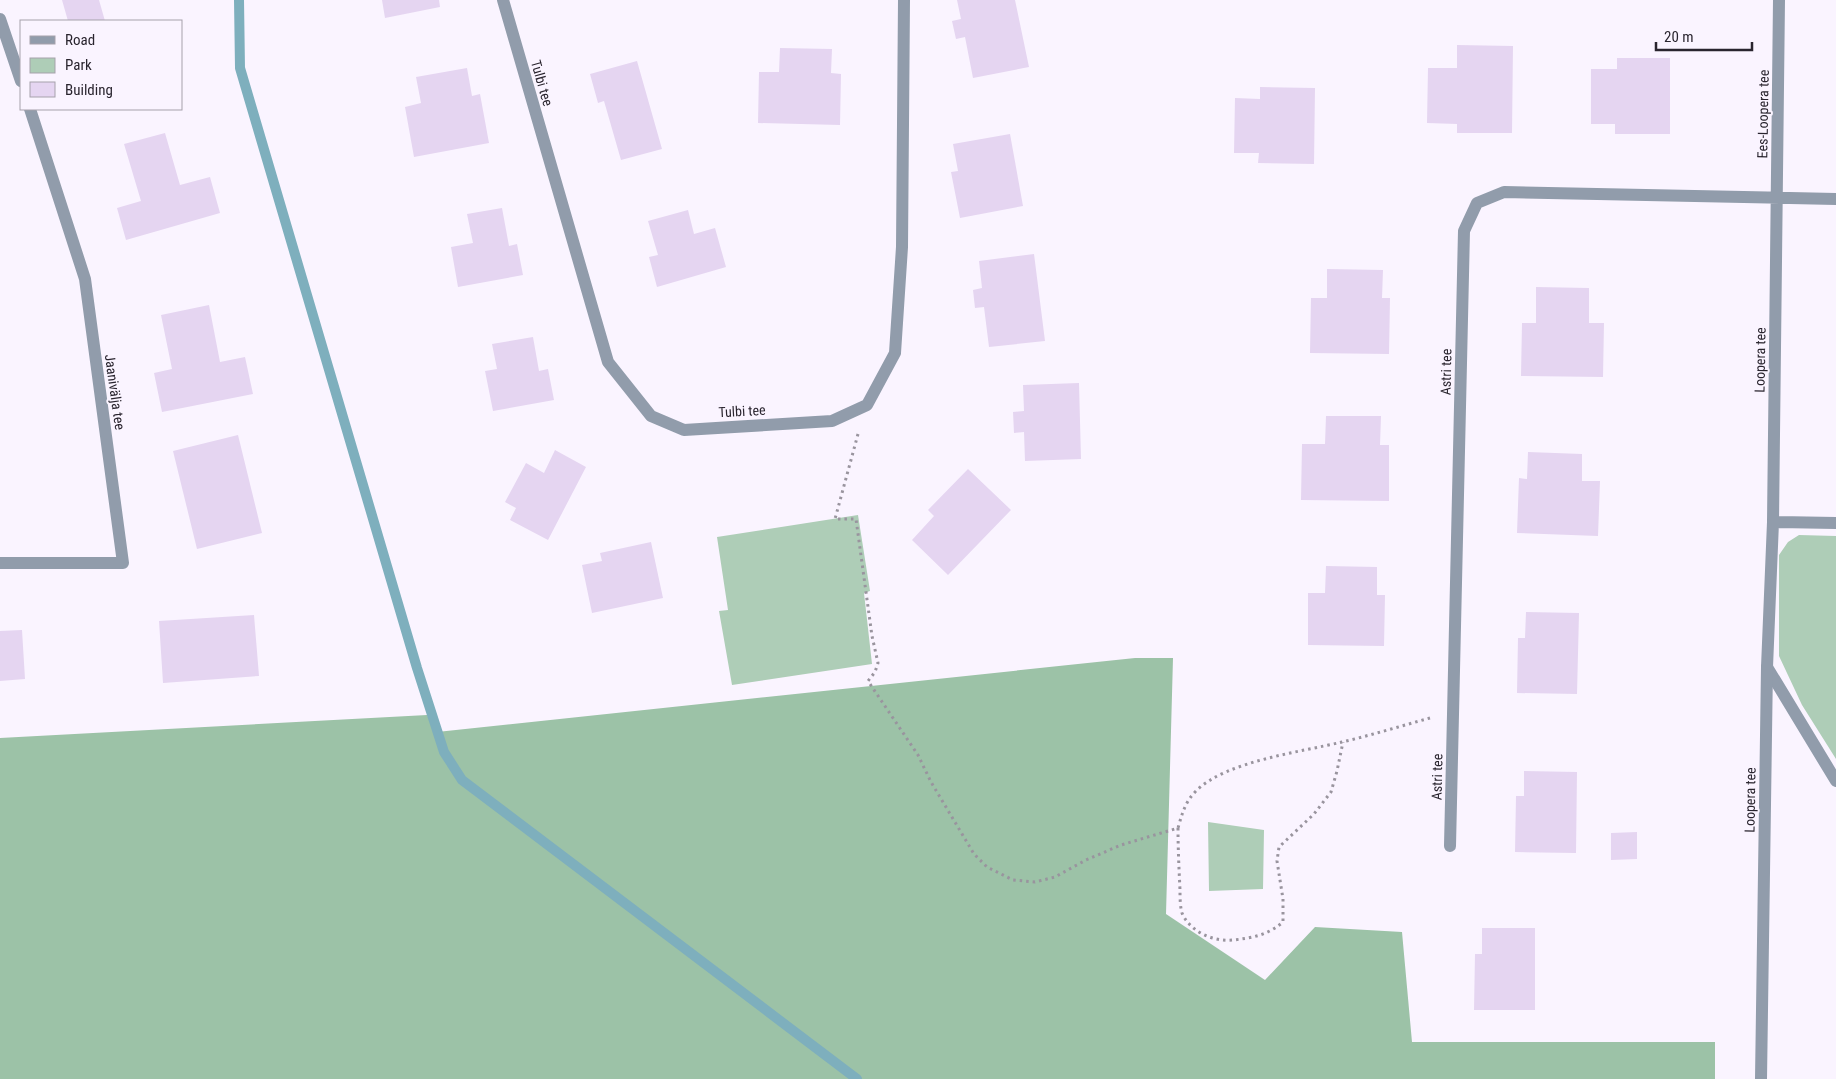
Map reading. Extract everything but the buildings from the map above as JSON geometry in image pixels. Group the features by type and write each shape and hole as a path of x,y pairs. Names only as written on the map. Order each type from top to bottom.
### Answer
{"street":[{"name":"Tulbi tee","path":"502,0 608,362 651,416 684,430 832,421 866,405 895,353 902,247 904,0"},
{"name":"Ees-Loopera tee","path":"1776,198 1779,0"},
{"path":"0,19 20,78"},
{"name":"Jaanivälja tee","path":"0,562 123,563 85,278 30,110"},
{"name":"Astri tee","path":"1450,846 1464,231 1477,203 1504,192 1836,199"},
{"name":"Loopera tee","path":"1761,1079 1767,667 1773,522 1776,198"},
{"path":"1773,522 1836,523"},
{"path":"1767,667 1836,781"}],"path":[{"path":"859,409 858,432 835,519 856,519 872,636 878,663 875,672 868,681 918,755 931,782 974,854 987,867 1013,880 1035,882 1056,877 1086,860 1122,845 1178,828"},
{"path":"1343,742 1331,792 1314,814 1279,847 1277,861 1283,899 1283,922 1277,928 1258,937 1224,941 1209,937 1189,924 1182,912 1178,862 1178,828 1185,804 1208,781 1236,768 1343,742 1453,710"}],"green space":[{"path":"858,515 870,591 864,593 872,664 732,685 719,611 728,610 717,537"},
{"path":"1799,535 1836,536 1836,759 1802,705 1779,656 1779,555 1788,542"},
{"path":"1135,658 1173,658 1166,914 1265,980 1315,927 1402,932 1412,1042 1715,1042 1715,1079 0,1079 0,738 427,715 437,732"},
{"path":"1208,822 1264,830 1263,889 1209,891"}],"waterway":[{"path":"239,0 240,68 417,668 444,752 462,780 857,1079"}]}
